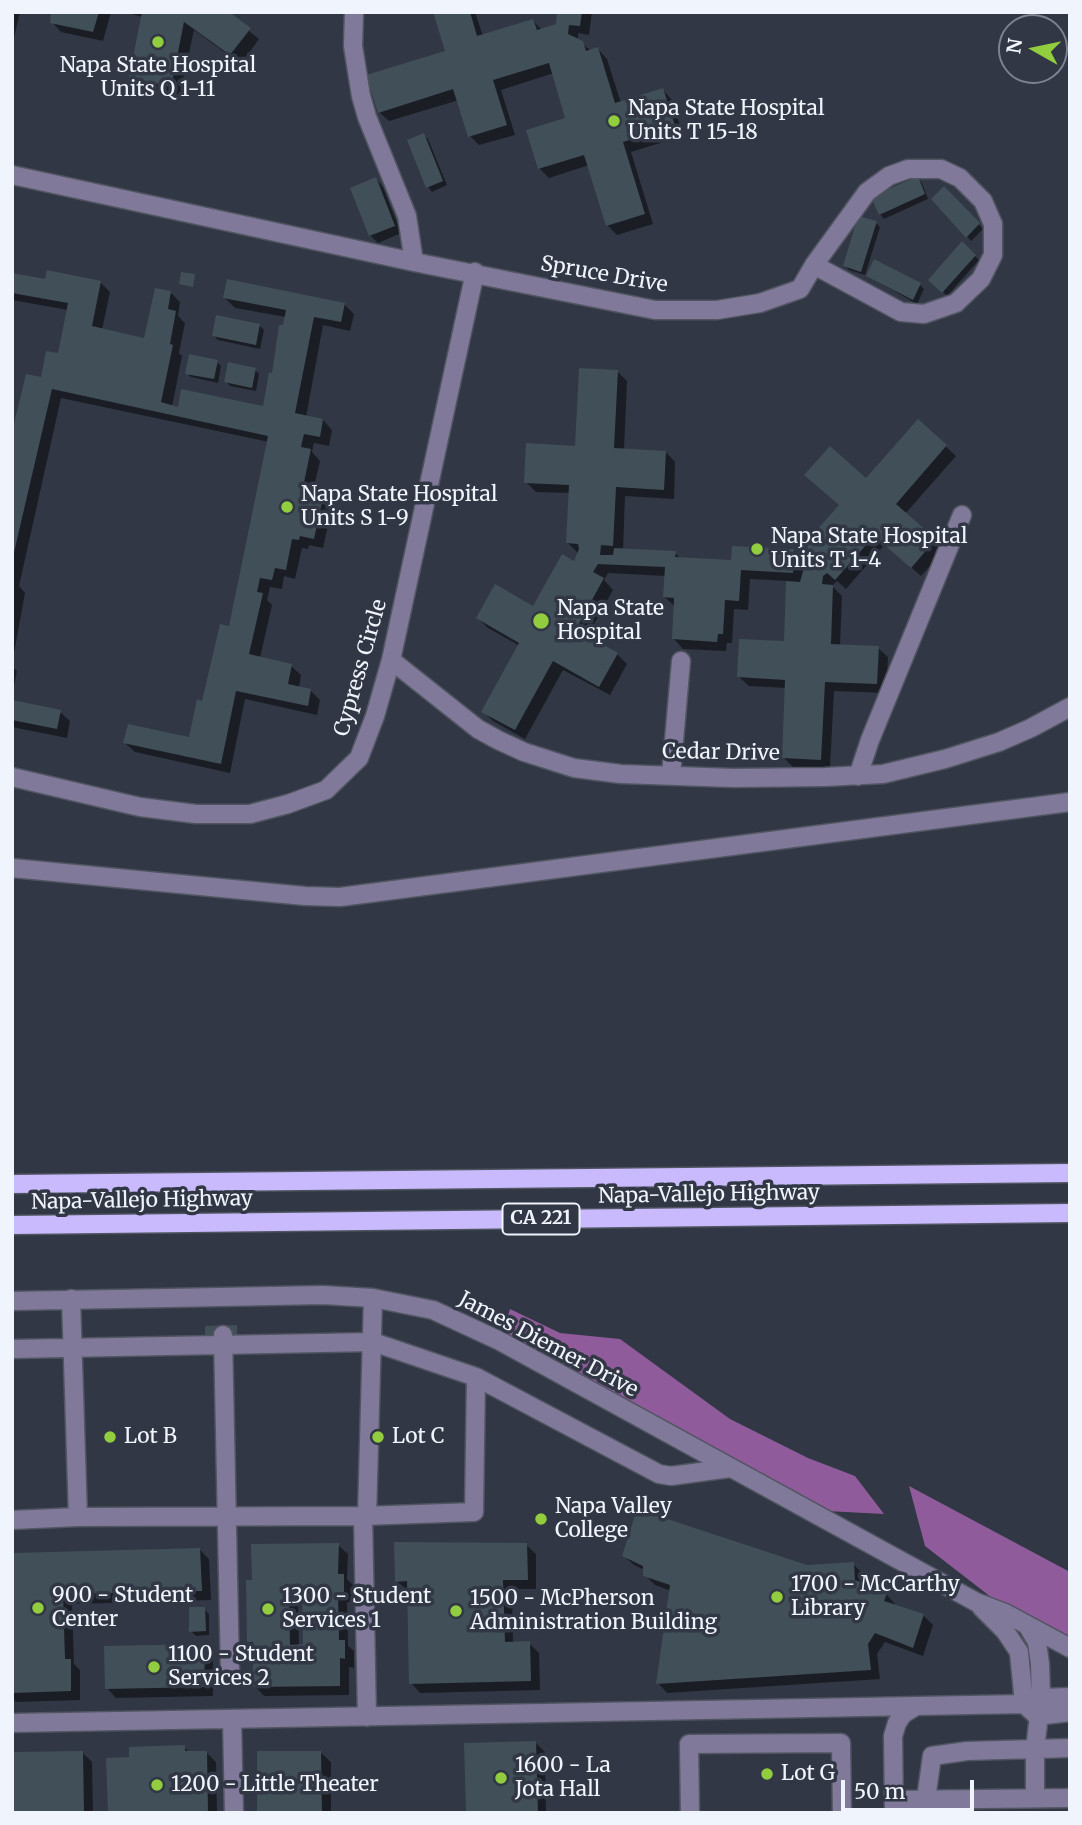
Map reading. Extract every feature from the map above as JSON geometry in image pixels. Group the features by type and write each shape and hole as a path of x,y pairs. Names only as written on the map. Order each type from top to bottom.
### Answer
{"main road":[{"name":"Napa-Vallejo Highway","path":"12,1184 1070,1173"},
{"name":"Napa-Vallejo Highway","path":"12,1225 1070,1213"}],"street":[{"path":"354,12 353,46 361,96 407,216 414,262"},
{"name":"Spruce Drive","path":"12,175 414,262 655,310 717,310 760,303 800,289 814,265 867,192 889,176 908,169 941,169 960,178 983,201 993,224 993,255 981,279 956,303 924,314 901,312 814,265"},
{"name":"Cypress Circle","path":"12,777 139,807 196,814 250,814 326,790 359,758 375,716 391,660 474,272"},
{"path":"858,776 870,740 962,514"},
{"name":"Cedar Drive","path":"391,660 478,729 524,752 575,768 599,772 733,778 858,776 904,769 999,742 1070,707"},
{"path":"671,775 681,661"},
{"path":"12,868 305,897 340,897 1070,802"},
{"name":"James Diemer Drive","path":"12,1301 289,1295 373,1298 433,1310 466,1324 976,1602 1005,1613 1070,1648"},
{"path":"367,1717 365,1516 373,1298"},
{"path":"71,1300 78,1517"},
{"path":"223,1340 230,1672"},
{"path":"12,1349 223,1340 373,1342 476,1377 659,1474 671,1476 730,1468"},
{"path":"12,1520 78,1517 365,1516 474,1511 476,1377"},
{"name":"James Diemer Drive","path":"976,1602 1005,1630 1019,1652 1034,1706"},
{"path":"1027,1625 1037,1642 1034,1706 1035,1798"},
{"path":"1034,1706 1070,1697"},
{"path":"916,1706 903,1714 893,1737 894,1806 926,1799 1070,1798"},
{"path":"12,1723 916,1706 1034,1706 1070,1712"},
{"path":"232,1719 234,1813"},
{"path":"690,1813 689,1744 827,1743 841,1743 842,1813"},
{"path":"926,1799 932,1756 967,1751 1070,1748"}],"shaded area":[{"path":"510,1309 560,1333 620,1339 730,1419 808,1458 855,1476 884,1514 807,1510 500,1341"},
{"path":"909,1486 1070,1572 1070,1648 1027,1625 925,1546"}],"building":[{"name":"Napa State Hospital Units Q 1-11","path":"51,12 99,12 93,32 50,23"},
{"name":"Napa State Hospital Units Q 1-11","path":"142,12 229,12 251,28 230,55 184,22 171,87 129,77"},
{"name":"Napa State Hospital Units T 15-18","path":"433,12 470,12 477,36 533,19 537,30 556,24 557,12 582,12 580,26 569,25 568,34 583,41 586,51 598,47 615,103 663,88 675,126 623,142 645,214 606,226 584,155 538,169 526,130 565,118 549,63 493,80 507,125 468,137 453,89 378,113 366,75 445,51"},
{"path":"424,133 443,181 426,188 407,140"},
{"path":"918,176 925,194 879,215 871,197"},
{"path":"376,177 395,226 369,236 350,188"},
{"path":"944,186 980,223 966,238 931,199"},
{"path":"858,216 877,221 861,272 843,266"},
{"path":"962,241 976,255 942,293 928,280"},
{"path":"874,259 921,283 913,300 866,276"},
{"name":"Napa State Hospital Units S 1-9","path":"47,270 101,281 92,326 144,338 155,288 171,291 168,309 176,311 170,344 173,345 161,402 178,407 181,389 263,406 269,372 272,373 279,325 283,325 286,310 223,298 227,279 345,303 341,322 314,317 295,413 323,419 320,437 304,434 301,447 311,449 303,487 324,492 314,539 300,536 299,540 292,539 286,570 275,568 272,580 260,578 257,592 263,593 249,654 292,664 288,684 311,689 308,706 236,691 221,764 123,743 128,724 189,737 197,699 202,701 220,624 229,626 268,436 52,389 12,561 12,432 26,374 41,377 46,351 58,353 68,303 12,293 12,273 45,279"},
{"path":"181,272 195,274 193,287 179,284"},
{"path":"216,315 260,324 256,345 212,336"},
{"path":"189,354 218,360 214,379 185,374"},
{"path":"228,362 256,368 252,388 224,382"},
{"name":"Napa State Hospital Units T 1-4","path":"579,368 618,370 614,448 666,451 664,490 616,487 613,546 601,545 600,555 613,555 614,548 676,551 675,557 731,560 732,546 794,549 793,573 741,570 739,601 725,600 723,634 718,634 717,642 672,639 674,598 663,597 665,567 598,564 593,572 604,578 576,629 618,653 599,687 553,661 515,730 481,712 519,643 476,618 495,584 533,606 562,554 574,561 579,549 578,544 566,543 569,485 524,483 526,443 575,446"},
{"name":"Napa State Hospital Units T 1-4","path":"918,419 947,445 896,504 936,539 911,568 874,536 835,580 827,573 823,576 822,584 833,585 831,644 879,646 877,684 825,682 821,760 782,758 785,680 737,677 739,639 784,641 786,581 800,582 805,564 811,558 800,549 839,505 804,475 830,446 866,478"},
{"path":"12,700 61,710 57,729 12,720"},
{"path":"237,1325 237,1335 205,1336 205,1326"},
{"name":"1700 - McCarthy Library","path":"637,1509 807,1565 854,1562 855,1580 887,1593 884,1601 924,1614 913,1648 875,1633 868,1644 871,1670 656,1684 670,1585 643,1576 643,1566 622,1556"},
{"name":"1500 - McPherson Administration Building","path":"394,1542 527,1543 528,1580 503,1580 505,1642 530,1641 531,1681 409,1684 407,1581 395,1582"},
{"name":"1300 - Student Services 1","path":"339,1543 338,1574 344,1574 344,1593 338,1593 339,1640 345,1640 345,1659 340,1658 340,1686 253,1687 253,1642 247,1642 246,1580 252,1580 251,1544","holes":["289,1590 302,1590 303,1644 290,1645"]},
{"name":"900 - Student Center","path":"200,1548 202,1591 63,1594 65,1659 71,1659 71,1691 12,1693 12,1553"},
{"path":"189,1607 205,1607 206,1631 189,1632"},
{"name":"1100 - Student Services 2","path":"204,1644 205,1687 105,1689 104,1646"},
{"name":"1600 - La Jota Hall","path":"536,1741 538,1813 466,1813 464,1743"},
{"name":"1200 - Little Theater","path":"185,1745 185,1751 207,1751 208,1813 108,1813 106,1758 129,1757 129,1747"},
{"path":"83,1751 84,1813 12,1813 12,1752"},
{"path":"257,1751 321,1751 322,1813 257,1813"}],"place":[{"name":"Napa State Hospital Units Q 1-11","path":"158,42"},
{"name":"Napa State Hospital Units T 15-18","path":"614,121"},
{"name":"Napa State Hospital Units S 1-9","path":"287,507"},
{"name":"Napa State Hospital Units T 1-4","path":"757,549"},
{"name":"Napa State Hospital","path":"541,621"},
{"name":"Lot B","path":"110,1437"},
{"name":"Lot C","path":"378,1437"},
{"name":"Napa Valley College","path":"541,1519"},
{"name":"1700 - McCarthy Library","path":"777,1597"},
{"name":"900 - Student Center","path":"38,1608"},
{"name":"1300 - Student Services 1","path":"268,1609"},
{"name":"1500 - McPherson Administration Building","path":"456,1611"},
{"name":"1100 - Student Services 2","path":"154,1667"},
{"name":"Lot G","path":"767,1774"},
{"name":"1600 - La Jota Hall","path":"501,1778"},
{"name":"1200 - Little Theater","path":"157,1785"}]}
